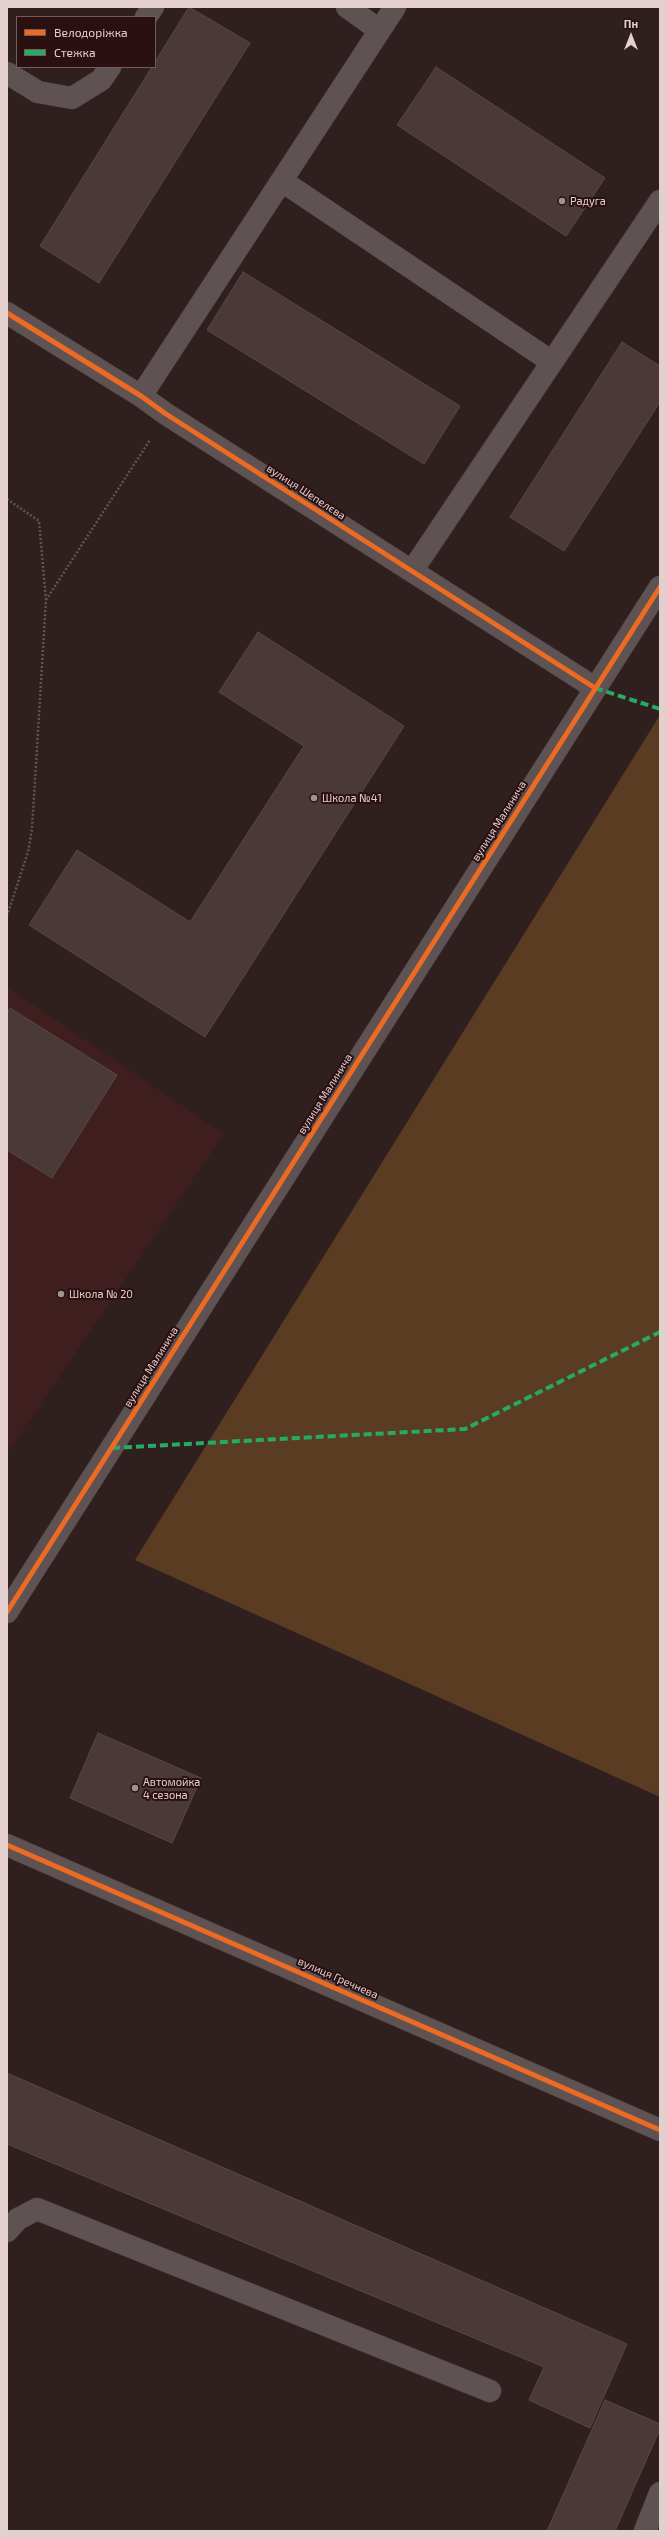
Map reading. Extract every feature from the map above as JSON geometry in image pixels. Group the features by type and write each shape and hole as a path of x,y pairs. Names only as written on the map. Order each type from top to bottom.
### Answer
{"street":[{"path":"147,16 153,7"},
{"path":"347,7 379,30"},
{"path":"141,396 395,7"},
{"path":"7,73 38,92 72,98 101,80 109,68"},
{"path":"282,181 552,362"},
{"path":"412,571 660,201"},
{"name":"вулиця Шепелєва","path":"7,313 141,396 166,414 596,688"},
{"name":"вулиця Малинича","path":"7,1612 660,587"},
{"name":"вулиця Гречнева","path":"7,1845 660,2130"},
{"path":"7,2231 18,2219 37,2209 490,2391"},
{"path":"645,2531 660,2493"}],"path":[{"path":"46,600 166,414"},
{"path":"7,499 39,521 46,600 32,829 28,852 7,916"}],"shaded area":[{"path":"660,715 660,1797 135,1560"},
{"name":"Школа № 20","path":"7,987 224,1134 7,1454"}],"building":[{"path":"189,7 250,43 99,283 40,246 151,68 156,68 156,60"},
{"path":"436,67 605,178 566,236 397,125"},
{"path":"243,272 460,406 424,464 207,330"},
{"path":"622,342 660,366 660,402 564,551 510,517"},
{"name":"Школа №41","path":"258,632 404,726 205,1037 29,925 77,850 190,922 304,746 219,692"},
{"path":"10,1008 117,1075 52,1178 7,1150 7,1013"},
{"name":"Автомойка 4 сезона","path":"98,1733 201,1778 172,1843 70,1798"},
{"path":"7,2073 627,2344 590,2428 529,2400 544,2367 7,2144"},
{"path":"605,2400 660,2424 660,2429 615,2531 547,2531"}],"marked path":[{"path":"595,688 660,709"},
{"path":"112,1448 465,1429 660,1332"}],"cycle path":[{"path":"7,313 141,396 166,414 595,688"},
{"path":"7,1612 660,587"},
{"path":"7,1845 660,2130"}],"place":[{"name":"Радуга","path":"562,201"},
{"name":"Школа №41","path":"314,798"},
{"name":"Школа № 20","path":"61,1294"},
{"name":"Автомойка 4 сезона","path":"135,1788"}]}
